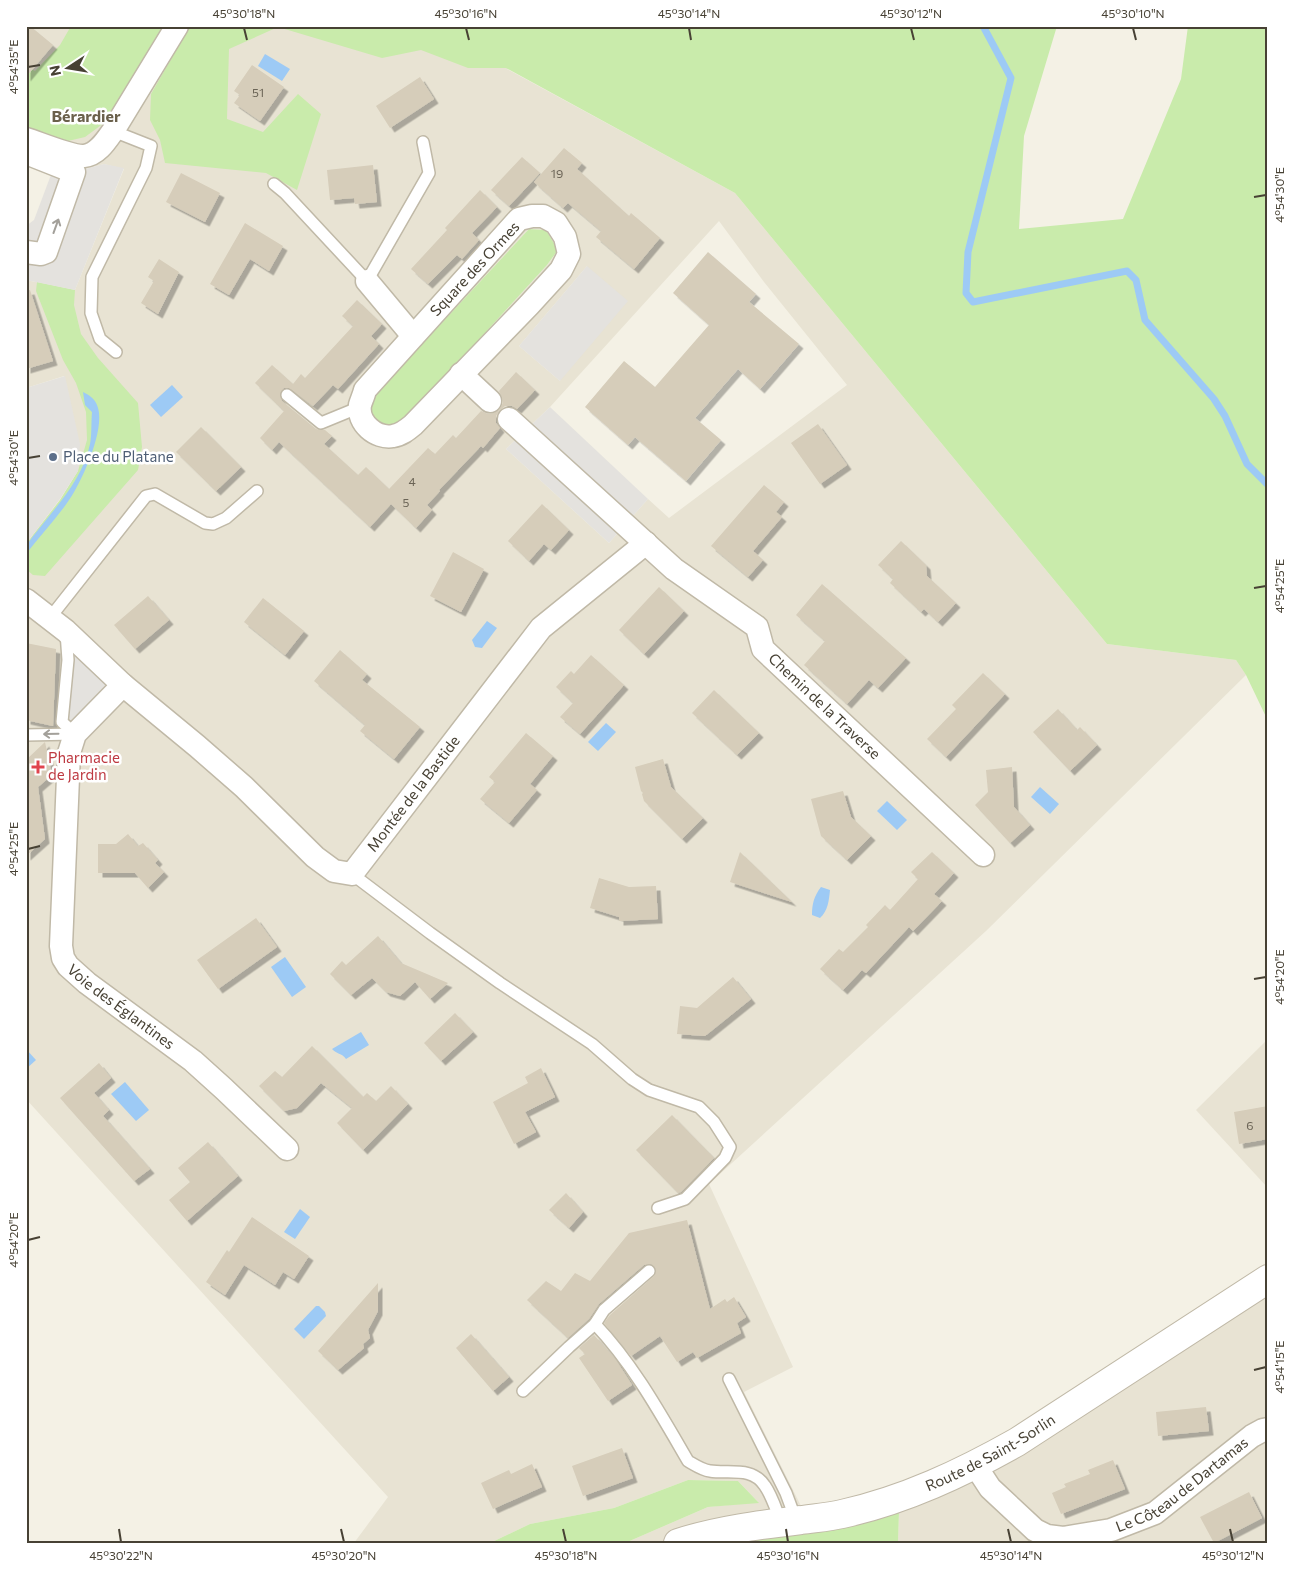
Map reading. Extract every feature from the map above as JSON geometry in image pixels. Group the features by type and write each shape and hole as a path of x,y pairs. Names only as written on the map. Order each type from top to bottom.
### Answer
{"street":[{"path":"26,139 84,156 102,147 177,26"},
{"path":"26,153 74,172 46,252 40,254 26,252"},
{"name":"Square des Ormes","path":"543,216 556,223 565,237 569,254 560,270 529,305 461,374 414,425 405,432 393,436 380,435 370,430 363,421 360,407 365,390 519,219 543,216"},
{"path":"366,281 413,336"},
{"path":"461,374 490,401"},
{"path":"509,419 646,544"},
{"name":"Chemin de la Traverse","path":"646,544 674,569 756,627 763,649 983,855"},
{"name":"Montée de la Bastide","path":"352,874 541,628 646,544"},
{"path":"41,615 198,746 315,857 334,871 352,874"},
{"path":"75,734 123,685"},
{"name":"Voie des Églantines","path":"75,734 70,753 63,958 68,966 87,984 193,1061 287,1149"},
{"name":"Route de Saint-Sorlin","path":"678,1543 737,1528 842,1514 927,1487 975,1465 1017,1442 1268,1279"},
{"name":"Le Côteau de Dartamas","path":"975,1465 990,1488 1035,1530 1047,1536 1063,1538 1111,1530 1155,1513 1252,1436 1268,1429"}],"lane":[{"path":"113,131 151,146 146,168 92,278 91,313 100,338 116,352"},
{"path":"274,184 285,193 366,281 429,173 423,142"},
{"path":"287,395 321,423 360,407"},
{"path":"75,734 62,722 68,660 41,615 146,496 155,494 205,523 213,524 226,518 258,491"},
{"path":"26,735 75,734"},
{"path":"352,874 500,984 592,1044 632,1079 648,1090 699,1107 714,1122 730,1148 725,1158 685,1198 658,1208"},
{"path":"523,1391 595,1324 604,1310 649,1271"},
{"path":"595,1324 614,1344 652,1399 688,1461 709,1471 744,1472 755,1476 764,1485 788,1521"},
{"path":"729,1379 786,1493 788,1521"}],"shaded area":[{"path":"26,26 566,26 507,69 735,193 1107,644 1236,660 1246,675 986,931 709,1184 793,1367 744,1392 804,1512 878,1496 981,1453 1268,1267 1268,1543 898,1543 899,1512 727,1543 625,1543 708,1507 758,1502 738,1481 688,1480 614,1508 530,1524 490,1543 354,1543 388,1497 26,1099 26,544 60,500 78,471 64,376 26,388 26,280 75,290 124,169 104,164 74,172 26,157","holes":["719,221 764,282 847,385 669,518 648,499 609,543 506,449 550,407","529,229 546,230 558,251 401,425 384,385","587,266 560,381 519,346"]},
{"path":"104,164 124,168 75,290 26,280 26,226 34,220 52,172 74,172"},
{"path":"587,266 628,301 560,381 519,346"},
{"name":"Place du Platane","path":"65,376 80,444 78,471 60,499 26,544 26,388"},
{"path":"550,407 648,499 609,543 506,449"},
{"path":"68,643 112,684 75,725 59,708 62,651"},
{"path":"1268,1039 1268,1188 1196,1110"}],"green space":[{"path":"71,26 164,26 104,123 85,137 68,141 26,127 26,66 35,71 60,45"},
{"path":"190,26 1057,26 1024,136 1019,229 1123,219 1181,79 1188,26 1268,26 1268,721 1246,675 1236,660 1107,644 735,193 506,68 468,68 421,50 382,58 278,27 229,49 227,119 263,132 298,94 321,114 297,190 266,173 165,163 160,140 150,120 151,94"},
{"path":"529,229 546,230 558,250 547,265 401,425 379,425 371,415 371,399"},
{"path":"37,282 75,290 74,305 81,334 98,358 138,403 142,447 138,470 45,576 33,575 26,569 26,544 60,500 78,471 87,440 86,412 76,383 63,360 36,291"},
{"path":"688,1480 738,1481 759,1503 708,1507 625,1543 490,1543 530,1524 614,1508"},
{"path":"899,1512 898,1543 727,1543"}],"water":[{"path":"265,54 290,69 282,81 258,66"},
{"path":"172,385 183,397 161,417 150,405"},
{"path":"83,392 91,397 98,408 98,430 95,443 85,471 73,494 26,554 26,546 64,498 86,459 91,440 92,412 85,405"},
{"path":"487,621 497,628 482,648 475,647 472,640"},
{"path":"606,723 616,732 598,751 588,742"},
{"path":"1040,787 1059,804 1050,814 1031,797"},
{"path":"887,801 907,820 897,830 877,811"},
{"path":"821,887 830,890 829,901 820,918 812,915 812,911 815,897"},
{"path":"285,957 306,987 292,997 271,967"},
{"path":"361,1032 369,1045 346,1059 332,1049"},
{"path":"26,1049 36,1060 26,1069"},
{"path":"125,1082 149,1110 136,1121 111,1094"},
{"path":"300,1209 310,1217 295,1239 284,1232"},
{"path":"316,1306 319,1306 325,1312 326,1316 304,1339 294,1329"}],"building":[{"path":"26,26 30,26 53,45 26,77"},
{"path":"252,65 284,87 260,121 234,103 240,95 234,91"},
{"path":"420,77 434,99 390,128 376,106"},
{"path":"564,148 582,163 577,169 629,216 631,213 660,238 634,269 596,237 601,231 568,203 563,208 534,182"},
{"path":"522,157 540,173 509,206 491,190"},
{"path":"373,165 377,202 355,204 354,198 330,200 327,170"},
{"path":"181,173 220,193 205,222 166,202"},
{"path":"480,190 497,207 472,233 479,240 462,259 457,255 428,284 411,269"},
{"path":"245,223 283,246 269,271 250,259 229,295 210,284"},
{"path":"708,252 756,294 749,302 799,344 760,389 738,369 695,418 721,440 686,481 635,437 628,445 585,407 624,361 655,387 709,325 673,293"},
{"path":"159,259 179,272 158,314 141,303 154,281 148,277"},
{"path":"30,290 53,361 26,369 26,291"},
{"path":"357,300 382,324 371,336 379,344 338,389 333,385 313,406 289,388 284,388 280,394 282,401 316,429 325,430 332,436 324,444 358,475 366,467 389,489 428,448 435,454 453,435 456,438 481,411 488,414 499,410 503,403 499,391 516,372 535,390 517,409 512,406 505,406 499,411 496,416 496,423 500,428 483,448 481,446 439,490 427,505 432,510 416,528 391,504 370,527 279,442 272,450 260,438 284,411 255,383 272,365 293,384 301,374 305,378 353,326 342,316"},
{"path":"818,424 847,465 820,484 791,443"},
{"path":"201,427 241,467 216,491 176,452"},
{"path":"764,485 784,502 776,512 782,517 753,551 763,560 748,577 711,546"},
{"path":"542,504 569,530 551,550 544,544 529,561 508,541"},
{"path":"901,541 926,565 927,576 956,603 938,622 924,609 921,612 890,583 893,579 878,565"},
{"path":"453,552 484,569 461,612 430,596"},
{"path":"822,584 906,658 878,688 869,680 847,704 804,665 825,641 796,615"},
{"path":"659,587 684,611 644,654 619,630"},
{"path":"148,596 169,620 135,649 114,625"},
{"path":"263,598 304,631 285,655 244,622"},
{"path":"26,643 56,649 53,726 26,720"},
{"path":"340,650 367,674 362,680 420,727 394,759 360,731 365,725 314,681"},
{"path":"591,655 624,685 580,734 560,717 573,703 556,687 571,671 574,674"},
{"path":"983,673 1005,694 946,757 927,739 956,709 952,705"},
{"path":"714,690 759,733 737,755 692,713"},
{"path":"1058,709 1077,730 1080,727 1097,745 1070,771 1033,732"},
{"path":"526,733 553,756 530,784 537,790 509,823 480,799 495,782 489,777"},
{"path":"45,742 52,775 38,787 45,839 26,856 26,760"},
{"path":"663,759 671,787 703,818 682,839 644,801 635,767"},
{"path":"1012,767 1014,807 1030,825 1010,843 975,805 988,792 986,770"},
{"path":"843,791 851,817 871,836 847,860 821,836 811,799"},
{"path":"128,834 138,846 143,843 158,860 155,863 164,872 148,888 135,873 98,873 98,844 116,844"},
{"path":"740,852 792,902 730,882"},
{"path":"932,852 954,873 934,894 942,901 913,931 909,927 866,973 862,970 843,990 820,969 839,949 843,952 868,927 866,925 885,905 890,910 918,879 911,872"},
{"path":"599,878 629,887 656,886 658,919 619,921 619,917 590,908"},
{"path":"256,918 277,947 218,989 197,960"},
{"path":"378,936 401,963 448,983 430,999 415,982 400,996 386,992 372,978 351,995 330,974 342,961 346,965"},
{"path":"733,977 751,999 705,1036 677,1034 680,1006 697,1008"},
{"path":"455,1013 473,1032 441,1061 424,1043"},
{"path":"312,1046 363,1097 367,1093 376,1101 391,1086 408,1104 363,1150 337,1123 352,1108 321,1083 297,1108 284,1111 259,1086 275,1071 282,1077"},
{"path":"99,1063 111,1078 94,1093 109,1110 103,1116 150,1169 134,1181 60,1098"},
{"path":"541,1068 555,1097 525,1112 536,1132 514,1144 493,1102 528,1083 525,1077"},
{"path":"1268,1106 1268,1139 1239,1144 1234,1112"},
{"path":"672,1115 714,1158 678,1193 636,1150"},
{"path":"208,1142 238,1176 187,1221 169,1200 190,1182 178,1168"},
{"path":"566,1193 583,1212 569,1228 549,1210"},
{"path":"252,1217 309,1256 294,1279 283,1272 275,1285 244,1265 225,1295 206,1282"},
{"path":"687,1220 710,1309 725,1299 727,1302 734,1297 746,1317 737,1323 741,1333 697,1358 693,1352 677,1362 660,1336 631,1356 604,1323 610,1315 654,1276 656,1269 651,1264 644,1265 599,1304 589,1319 568,1338 527,1300 546,1281 561,1291 575,1273 590,1281 629,1233"},
{"path":"378,1283 378,1311 368,1330 370,1338 363,1344 364,1348 338,1370 318,1351"},
{"path":"471,1334 509,1377 493,1391 456,1348"},
{"path":"594,1335 616,1360 632,1385 608,1401 579,1358 585,1354 579,1348"},
{"path":"1206,1407 1209,1431 1158,1436 1156,1412"},
{"path":"622,1448 633,1478 583,1496 572,1466"},
{"path":"1113,1460 1125,1489 1061,1514 1052,1493 1066,1487 1064,1484 1090,1474 1088,1470"},
{"path":"532,1464 542,1487 493,1509 481,1483 509,1470 511,1474"},
{"path":"1249,1492 1262,1518 1214,1543 1200,1517"}],"waterway":[{"path":"983,26 1011,78 968,252 966,293 973,302 1127,271 1136,280 1145,320 1214,399 1225,416 1247,464 1268,485"}],"place":[{"name":"Place du Platane","path":"53,457"},
{"name":"Pharmacie de Jardin","path":"38,767"}],"district":[{"name":"Bérardier","path":"86,116"}]}
